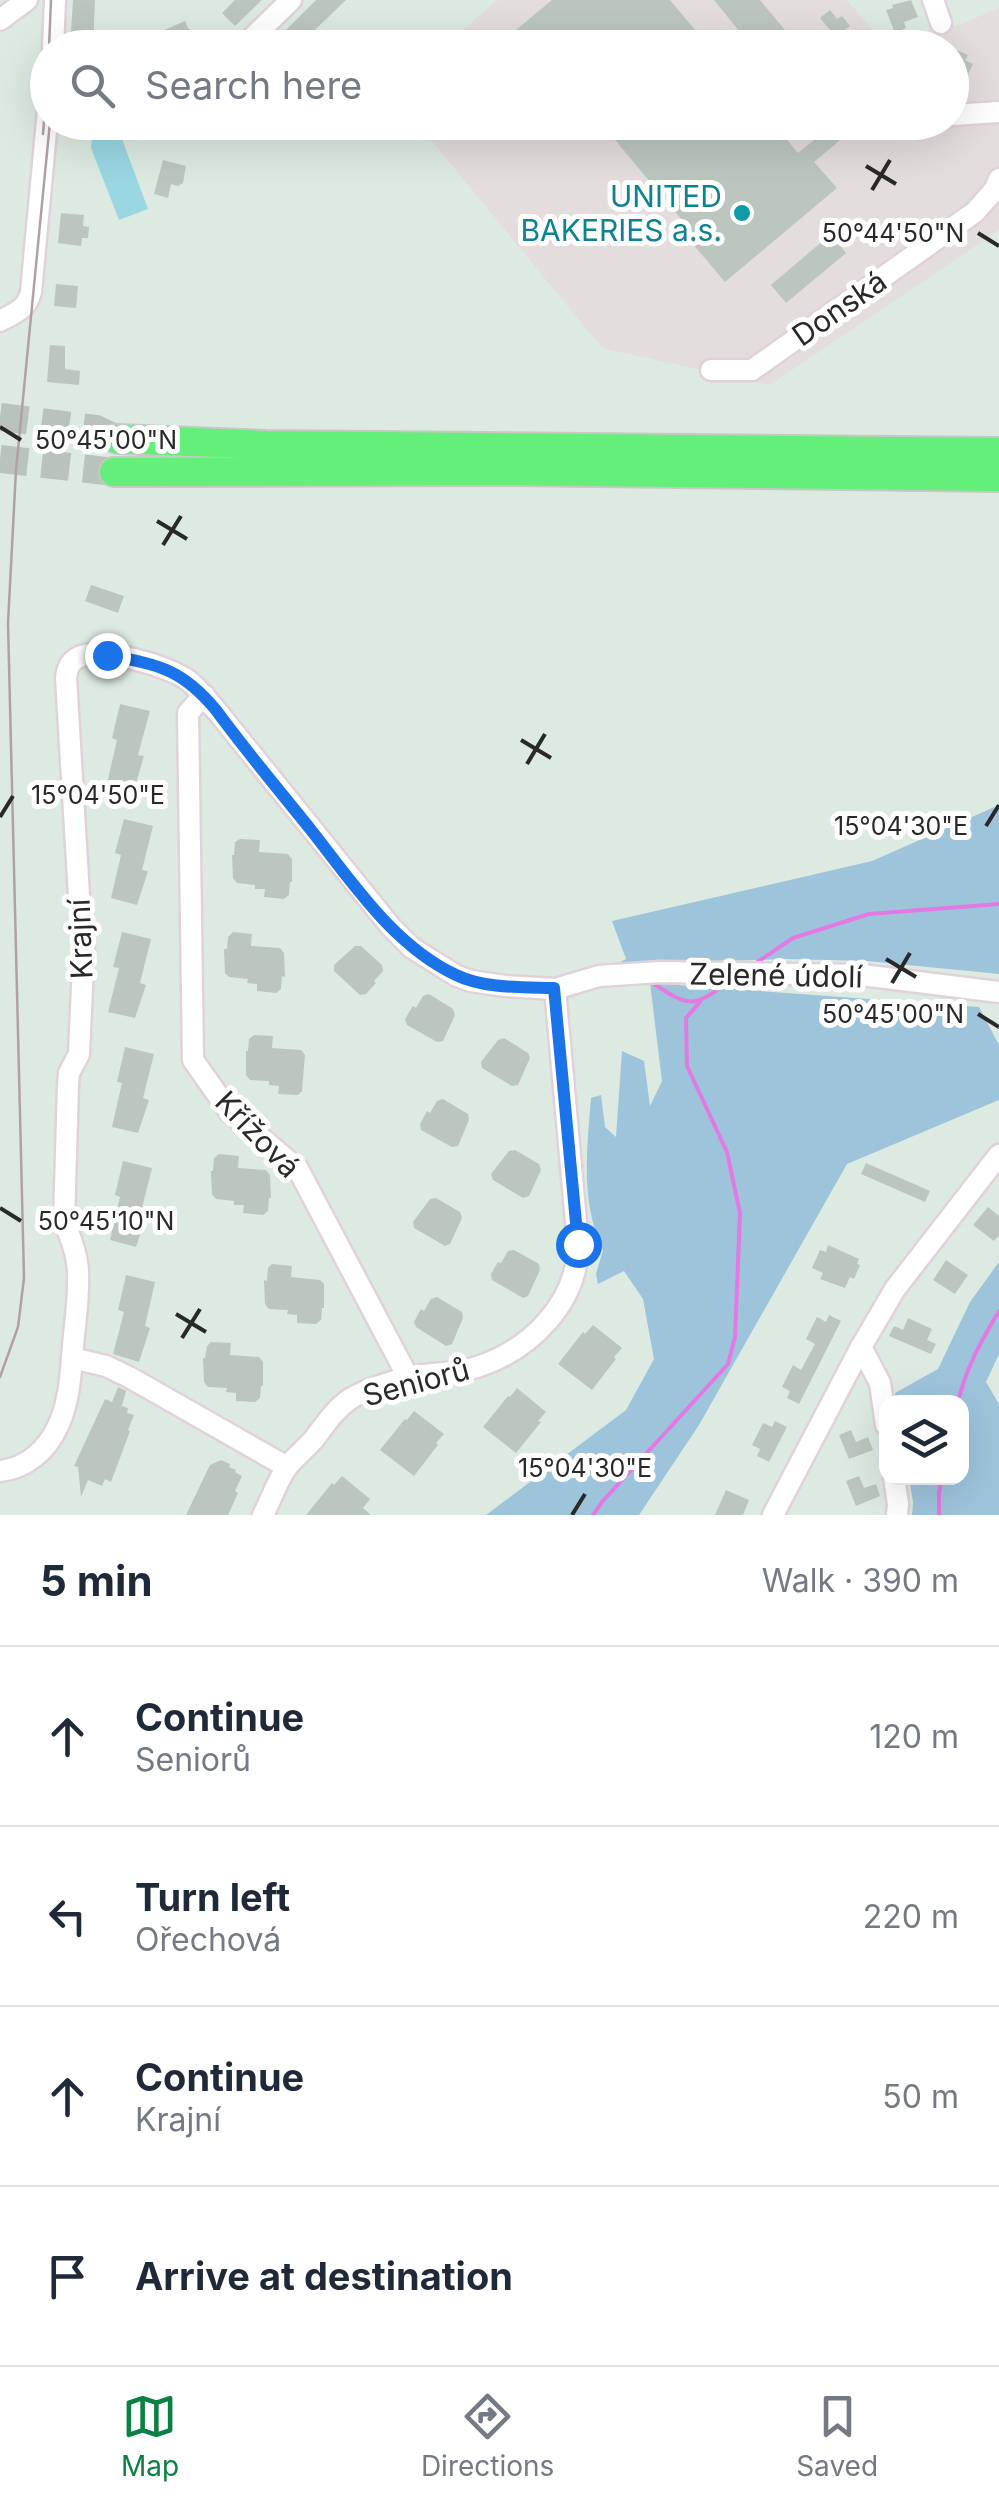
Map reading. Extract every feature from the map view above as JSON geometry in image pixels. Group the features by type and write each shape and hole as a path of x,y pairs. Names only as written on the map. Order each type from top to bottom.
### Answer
{"highway":[{"path":"117,438 266,444 999,452"},
{"path":"114,472 509,470 999,476"}],"street":[{"path":"0,20 27,0"},
{"path":"54,30 55,0"},
{"path":"260,30 291,0"},
{"path":"933,0 941,23"},
{"path":"969,114 999,112"},
{"path":"0,321 28,303 31,292 45,140"},
{"name":"Donská","path":"711,370 752,370 975,212 999,179"},
{"name":"Krajní","path":"72,1358 78,1272 64,1222 64,1186 69,1073 80,1054 84,944 66,678 68,668 78,656 87,654 137,661 174,672 204,696"},
{"name":"Zelené údolí","path":"204,696 367,900 412,948 457,976 505,986 554,988 599,976 660,972 862,976 999,992"},
{"name":"Křížová","path":"204,696 188,713 193,1060 230,1112 298,1169 409,1378"},
{"name":"Seniorů","path":"263,1515 287,1467 346,1402 363,1392 409,1378 478,1367 502,1356 552,1318 568,1291 578,1258 554,988"},
{"path":"772,1515 861,1347 896,1290 999,1155"},
{"path":"861,1347 880,1383 882,1395"},
{"path":"0,1471 24,1465 37,1455 58,1426 72,1358 106,1366 129,1377 287,1467"},
{"path":"895,1485 897,1515"}],"shaded area":[{"path":"497,0 847,0 873,30 463,30"},
{"path":"999,8 999,230 770,385 602,348 431,140 969,140 969,30 946,30"},
{"path":"92,140 122,140 148,209 119,220 91,148"},
{"path":"999,805 999,974 867,961 617,964 626,959 612,921 872,861"},
{"path":"650,983 979,1007 999,1045 999,1100 847,1164 699,1425 639,1515 486,1515 626,1410 654,1359 643,1299 624,1271 598,1284 596,1274 603,1250 591,1213 587,1175 591,1098 601,1095 605,1127 616,1137 622,1051 644,1061 650,1106 662,1081"},
{"path":"999,1262 999,1354 986,1382 999,1404 999,1515 912,1515 910,1485 969,1485 969,1395 895,1393 938,1369 970,1302"}],"building":[{"path":"73,0 95,0 94,30 71,30"},
{"path":"235,0 262,0 235,26 222,13"},
{"path":"316,0 346,0 315,30 286,30"},
{"path":"552,0 670,0 695,30 516,30"},
{"path":"714,0 760,0 785,30 738,30"},
{"path":"911,0 918,17 904,22 906,28 894,30 886,10"},
{"path":"830,10 850,26 830,30 820,18"},
{"path":"185,21 190,30 164,30"},
{"name":"UNITED BAKERIES a.s.","path":"615,140 787,140 798,153 814,140 840,140 814,162 837,188 725,282 692,243 697,238"},
{"path":"163,160 186,166 183,183 171,184 168,198 154,194"},
{"path":"61,213 84,215 88,238 82,238 81,246 58,243"},
{"path":"831,234 846,253 786,303 771,285"},
{"path":"56,284 78,286 76,308 54,306"},
{"path":"50,345 65,346 65,369 80,371 79,385 47,382"},
{"path":"91,585 124,596 118,613 85,601"},
{"path":"120,704 150,711 138,755 144,756 134,790 107,784"},
{"path":"124,819 153,826 142,870 148,871 137,905 111,898 121,855 115,853"},
{"path":"260,840 259,852 288,854 292,859 289,895 284,899 264,897 265,889 237,883 233,878 232,855 235,842"},
{"path":"122,932 151,939 140,983 146,985 135,1018 108,1012 119,968 113,967"},
{"path":"233,932 252,934 251,946 280,948 284,953 285,977 282,976 281,989 276,993 257,991 257,984 225,973 224,949"},
{"path":"355,946 361,946 382,965 383,971 366,994 360,995 334,971 334,965"},
{"path":"429,994 453,1009 455,1015 443,1041 437,1042 407,1025 405,1019 413,1006 416,1008 423,996"},
{"path":"254,1035 273,1036 272,1048 301,1050 305,1055 302,1091 298,1095 278,1094 279,1086 250,1080 246,1075 246,1051"},
{"path":"504,1038 530,1058 518,1085 512,1086 482,1068 481,1062"},
{"path":"125,1047 154,1054 143,1098 149,1100 138,1133 112,1127"},
{"path":"443,1099 468,1114 458,1146 452,1147 421,1130 427,1111 430,1113 437,1101"},
{"path":"515,1150 539,1164 541,1170 529,1196 523,1198 493,1180 491,1174 509,1151"},
{"path":"219,1154 239,1156 238,1168 266,1170 270,1175 271,1198 263,1215 243,1213 244,1205 216,1199 212,1194 211,1171"},
{"path":"123,1161 152,1168 141,1212 147,1213 136,1247 110,1240"},
{"path":"866,1163 930,1191 925,1202 861,1174"},
{"path":"436,1198 460,1212 462,1218 450,1244 445,1246 414,1228 413,1222 430,1199"},
{"path":"988,1207 999,1216 999,1235 994,1241 973,1225"},
{"path":"828,1245 859,1259 854,1279 850,1277 845,1288 820,1279 823,1273 812,1268 820,1250 826,1252"},
{"path":"514,1250 539,1264 528,1296 523,1298 492,1280 498,1262"},
{"path":"946,1260 968,1275 955,1294 933,1280"},
{"path":"272,1264 292,1266 291,1277 320,1280 324,1284 321,1320 316,1324 297,1323 297,1315 287,1314 288,1310 269,1309 265,1304 264,1280 267,1281"},
{"path":"126,1275 155,1282 145,1326 150,1328 139,1362 113,1354 124,1312 118,1310"},
{"path":"437,1297 462,1312 452,1344 446,1346 414,1322 421,1309 424,1311 431,1299"},
{"path":"829,1315 841,1321 799,1404 787,1398 790,1391 782,1387 793,1365 801,1370 815,1344 806,1339 817,1317 826,1322"},
{"path":"908,1318 932,1329 927,1340 936,1344 931,1354 889,1336 894,1326 903,1330"},
{"path":"593,1325 622,1348 592,1390 558,1364"},
{"path":"211,1342 231,1343 230,1355 259,1357 263,1362 260,1398 255,1402 236,1401 236,1393 226,1392 227,1388 208,1387 204,1382 203,1358"},
{"path":"118,1387 126,1391 122,1406 134,1415 130,1431 111,1482 105,1479 102,1486 88,1480 81,1497 78,1467 74,1466 105,1399 112,1402"},
{"path":"517,1388 546,1412 516,1453 483,1427"},
{"path":"414,1411 444,1434 414,1476 380,1450"},
{"path":"775,1421 787,1427 769,1462 757,1456 760,1449 752,1445 763,1423 772,1427"},
{"path":"851,1430 856,1442 868,1437 873,1450 849,1459 839,1435"},
{"path":"221,1460 242,1476 228,1515 186,1515 210,1465"},
{"path":"342,1476 370,1499 363,1508 371,1515 306,1515 332,1483"},
{"path":"859,1476 864,1488 876,1484 880,1496 856,1506 846,1481"},
{"path":"726,1490 749,1500 743,1515 715,1515"}],"waterway":[{"path":"756,963 793,938 869,914 999,904"},
{"path":"653,983 677,998 693,1001 731,980"},
{"path":"593,1515 728,1364 735,1337 740,1213 727,1152 687,1066 686,1018 700,1002"},
{"path":"960,1395 975,1355 999,1311"},
{"path":"939,1515 940,1485"}],"tunnel":[{"path":"0,417 96,429 117,439"},
{"path":"0,459 114,472"}],"tram line":[{"path":"50,30 51,0"},
{"path":"0,1377 18,1327 24,1278 8,623 16,470 48,140"}],"place":[{"name":"UNITED BAKERIES a.s.","path":"742,213"}],"route":[{"path":"107,655 174,672 204,696 367,900 412,948 471,981 554,988 578,1244"}]}
